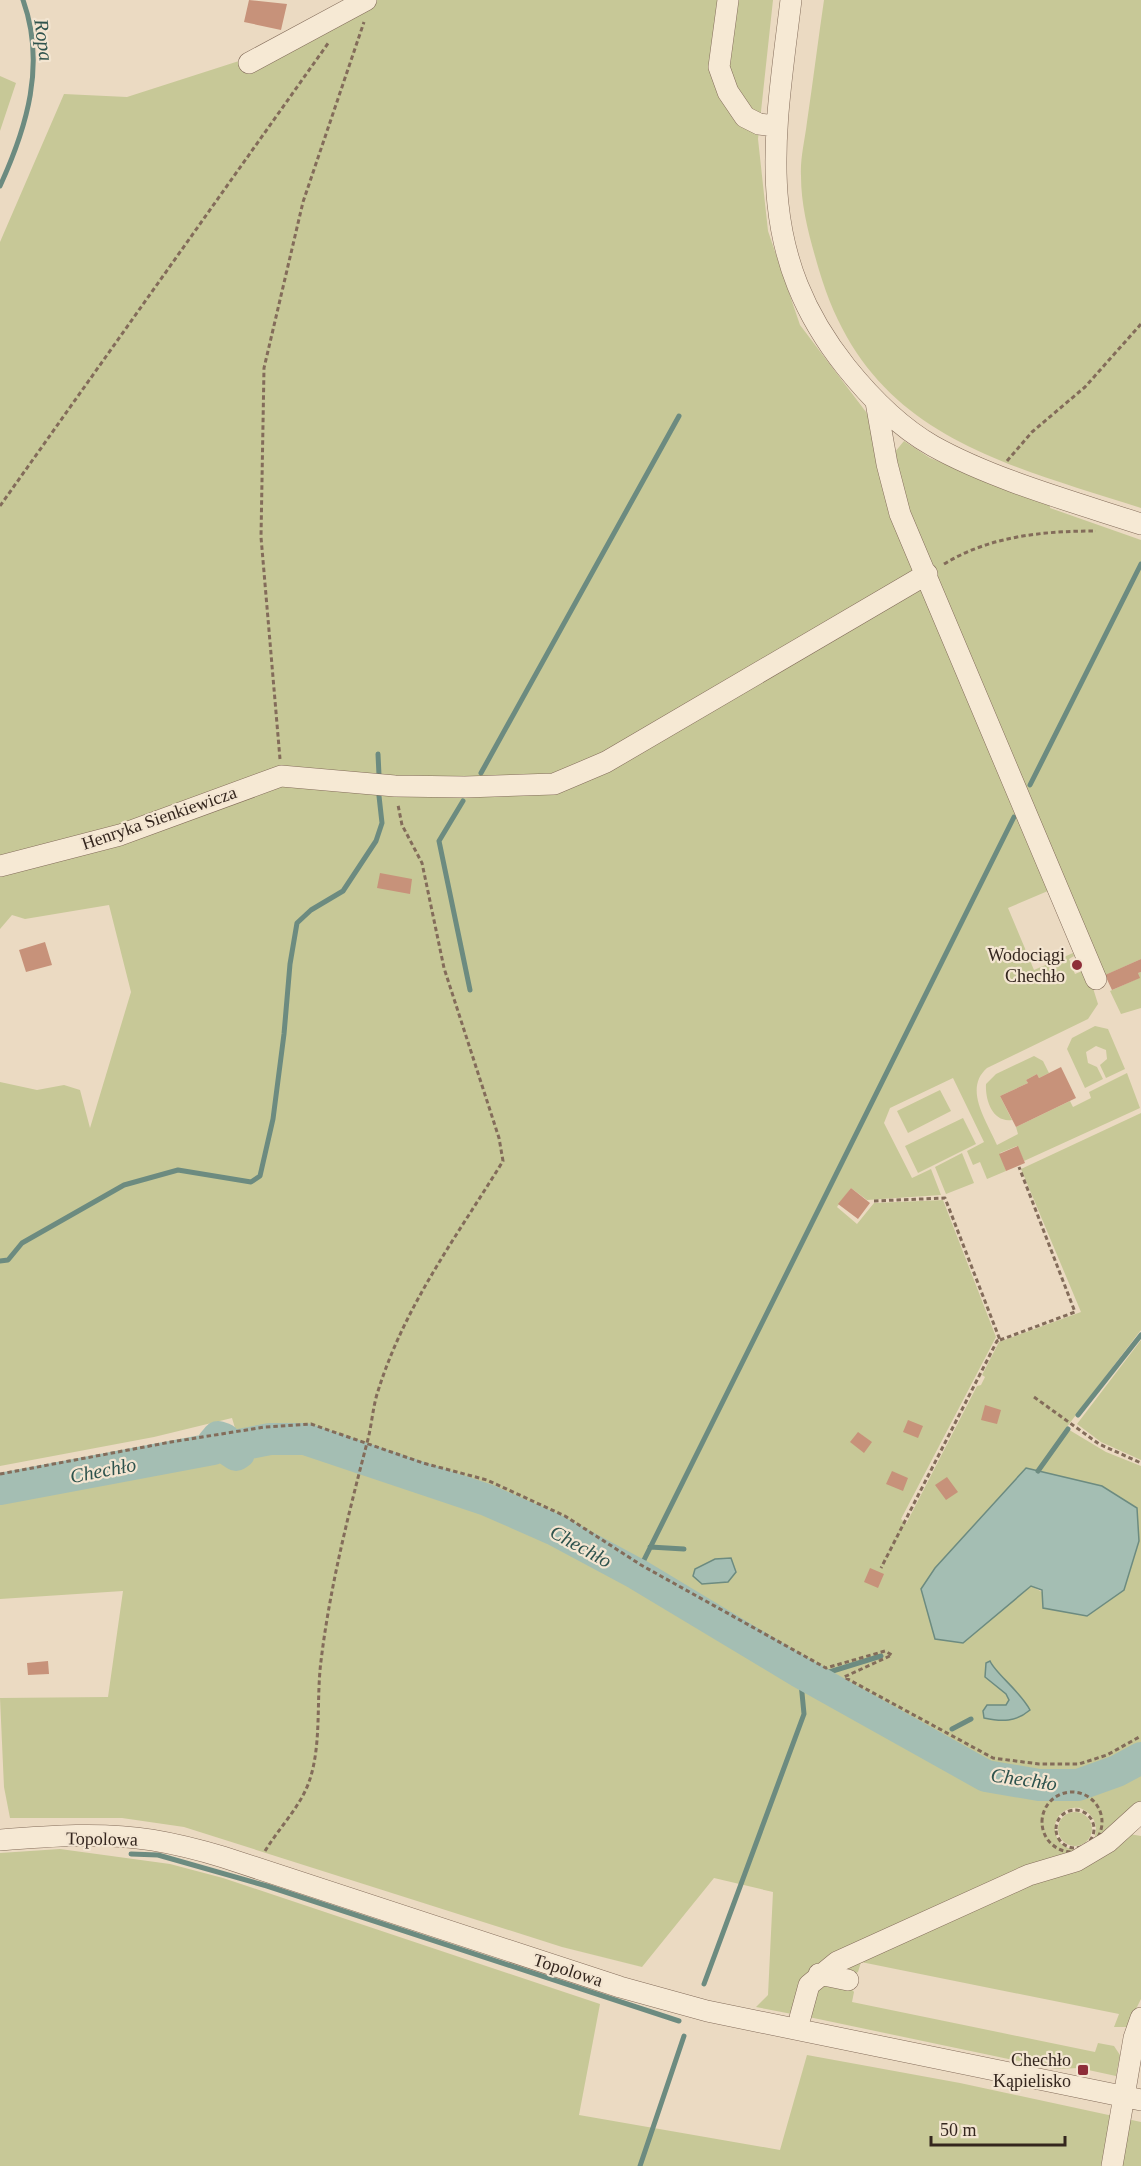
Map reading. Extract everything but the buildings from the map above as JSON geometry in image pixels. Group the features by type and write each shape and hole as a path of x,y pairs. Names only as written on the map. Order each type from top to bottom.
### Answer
{"street":[{"path":"728,0 719,67 728,92 744,117 759,124 775,126"},
{"path":"791,0 775,126 775,187 780,230 789,266 811,318 824,338 876,402 904,427 934,446 975,465 1141,524"},
{"path":"249,63 366,6"},
{"path":"876,402 887,464 900,514 1096,979"},
{"path":"281,776 395,786 465,787 554,784 606,762 927,574"},
{"name":"Henryka Sienkiewicza","path":"0,866 120,835 281,776"},
{"path":"800,2018 809,1985 819,1974 864,1950 1029,1875 1076,1861 1136,1823"},
{"name":"Topolowa","path":"0,1840 82,1837 149,1839 177,1844 620,1987 707,2011 1133,2099"},
{"path":"819,1974 848,1980"},
{"path":"1112,2166 1133,2099 1134,2038 1141,2018"}],"path":[{"path":"281,776 261,537 264,368 303,202 362,35 366,6"},
{"path":"0,506 335,35"},
{"path":"1015,468 1004,464 1032,432 1085,387 1141,324"},
{"path":"927,574 966,551 992,543 1052,531 1097,531"},
{"path":"254,1867 294,1810 309,1782 314,1755 321,1660 348,1514 378,1393 410,1308 452,1237 502,1161 500,1138 444,968 422,863 402,825 395,786"},
{"path":"881,1568 997,1341 1075,1312 1019,1167"},
{"path":"874,1201 945,1198 1000,1340"},
{"path":"1034,1396 1099,1444 1141,1463"},
{"path":"0,1474 171,1442 265,1427 311,1424 414,1460 487,1480 565,1516 641,1565 826,1668 885,1651 892,1655 844,1677 993,1758 1079,1764 1107,1755 1141,1736"},
{"path":"1074,1854 1052,1844 1043,1826 1047,1807 1061,1793 1079,1792 1096,1805 1102,1826 1096,1842"},
{"path":"1070,1810 1083,1811 1094,1825 1092,1839 1080,1847 1065,1845 1057,1836 1056,1823 1059,1817 1070,1810"}],"green space":[{"path":"375,0 773,0 758,139 768,231 800,325 866,412 890,458 904,441 930,458 1050,505 1050,508 1141,540 1141,959 1101,977 1062,885 1008,908 1034,970 1073,953 1074,956 1069,959 1075,974 1087,969 1098,1004 1088,1019 987,1068 980,1076 977,1086 979,1105 997,1145 1018,1134 1016,1127 1070,1101 1073,1107 1091,1098 1089,1092 1127,1073 1140,1108 1024,1161 1017,1146 1000,1153 1006,1171 987,1179 980,1162 973,1165 967,1151 984,1142 953,1078 890,1108 884,1123 912,1178 931,1169 941,1195 867,1200 851,1188 837,1207 857,1224 874,1203 943,1200 996,1337 901,1519 906,1524 977,1386 981,1385 985,1377 982,1375 999,1342 1081,1312 1021,1169 1141,1113 1141,1330 1066,1428 1106,1452 1141,1466 1141,1751 1121,1762 1082,1777 1042,1781 1001,1775 979,1767 542,1517 500,1497 444,1477 308,1434 281,1432 238,1438 232,1418 154,1437 0,1466 0,1082 37,1090 64,1085 80,1090 90,1128 131,992 109,905 25,919 12,915 0,929 0,242 64,94 127,97 239,61 246,70","holes":["1026,1468 1102,1486 1139,1541 1124,1590 1087,1616 1031,1586"]},
{"path":"824,0 1141,0 1141,508 1036,474 988,455 944,433 904,405 869,370 841,325 819,270 801,188 802,156"},
{"path":"0,76 16,83 0,131"},
{"path":"1141,972 1141,1008 1121,1014 1110,991 1139,978 1138,973"},
{"path":"1095,1026 1108,1029 1125,1069 1106,1078 1100,1065 1107,1059 1106,1050 1096,1046 1086,1052 1088,1063 1097,1067 1103,1079 1085,1088 1067,1049 1072,1038"},
{"path":"1034,1056 1043,1061 1049,1073 1039,1078 1037,1074 1026,1080 1028,1083 1000,1096 1012,1120 1000,1118 991,1110 986,1084 996,1074"},
{"path":"940,1090 951,1111 908,1133 897,1111"},
{"path":"963,1118 976,1144 918,1173 905,1146"},
{"path":"962,1153 974,1183 946,1194 935,1167"},
{"path":"1141,1340 1141,1460 1101,1442 1077,1424"},
{"path":"271,1443 306,1444 346,1456 509,1517 625,1579 972,1775 1017,1788 1058,1791 1098,1784 1141,1765 1141,1807 1094,1839 1096,1829 1089,1813 1080,1808 1062,1813 1057,1819 1055,1834 1065,1847 1075,1850 828,1962 792,2014 756,2007 768,1995 773,1892 714,1878 642,1967 562,1947 184,1827 122,1818 10,1818 4,1787 0,1698 108,1697 123,1591 0,1599 0,1498"},
{"path":"1075,1812 1087,1817 1092,1829 1087,1841 1075,1846 1063,1841 1058,1829 1063,1817"},
{"path":"1129,1834 1141,1836 1141,1999 1127,2027 1114,2027 1119,2014 861,1962 858,1972 854,1974 831,1970"},
{"path":"60,1849 170,1864 223,1878 600,2004 579,2115 780,2150 807,2055 960,2083 1141,2122 1141,2166 0,2166 0,1853"},
{"path":"814,1985 851,1988 854,1992 852,2002 1095,2052 1098,2043 1114,2046 1120,2055 1116,2076 1079,2068 1056,2069 804,2016"}],"shaded area":[{"path":"1026,1468 1102,1486 1137,1508 1139,1541 1124,1590 1087,1616 1043,1608 1042,1590 1031,1586 963,1643 935,1639 921,1589 935,1568"},
{"path":"731,1558 736,1572 728,1582 702,1584 693,1576 695,1569 715,1559"},
{"path":"990,1661 1026,1703 1030,1710 1025,1714 1008,1720 984,1718 983,1711 987,1705 1006,1705 1009,1700 1006,1694 985,1677 986,1663"}],"waterway":[{"name":"Ropa","path":"0,186 25,118 33,71 30,24 23,0"},
{"path":"481,773 679,416"},
{"path":"1030,785 1141,564"},
{"path":"378,754 379,775"},
{"path":"0,1261 8,1260 22,1243 124,1185 178,1170 251,1182 260,1176 273,1119 290,964 297,923 311,910 343,891 376,841 382,823 379,796"},
{"path":"463,801 439,841 470,990"},
{"path":"637,1574 1014,817"},
{"path":"1078,1415 1141,1335"},
{"path":"1038,1471 1068,1429"},
{"name":"Chechło","path":"0,1489 213,1449 213,1443 218,1437 224,1439 227,1449 236,1455 239,1453 239,1445 270,1439 305,1439 487,1500 553,1529 637,1574 800,1672 986,1776 1039,1785 1078,1785 1117,1771 1141,1758"},
{"path":"650,1547 684,1549"},
{"path":"810,1678 881,1656"},
{"path":"704,1984 804,1714 800,1672"},
{"path":"952,1729 971,1719"},
{"path":"928,1744 940,1736"},
{"path":"131,1854 158,1855 267,1886 679,2021"},
{"path":"640,2166 684,2036"}],"place":[{"name":"Wodociągi Chechło","path":"1077,965"},
{"name":"Chechło Kąpielisko","path":"1083,2070"}]}
